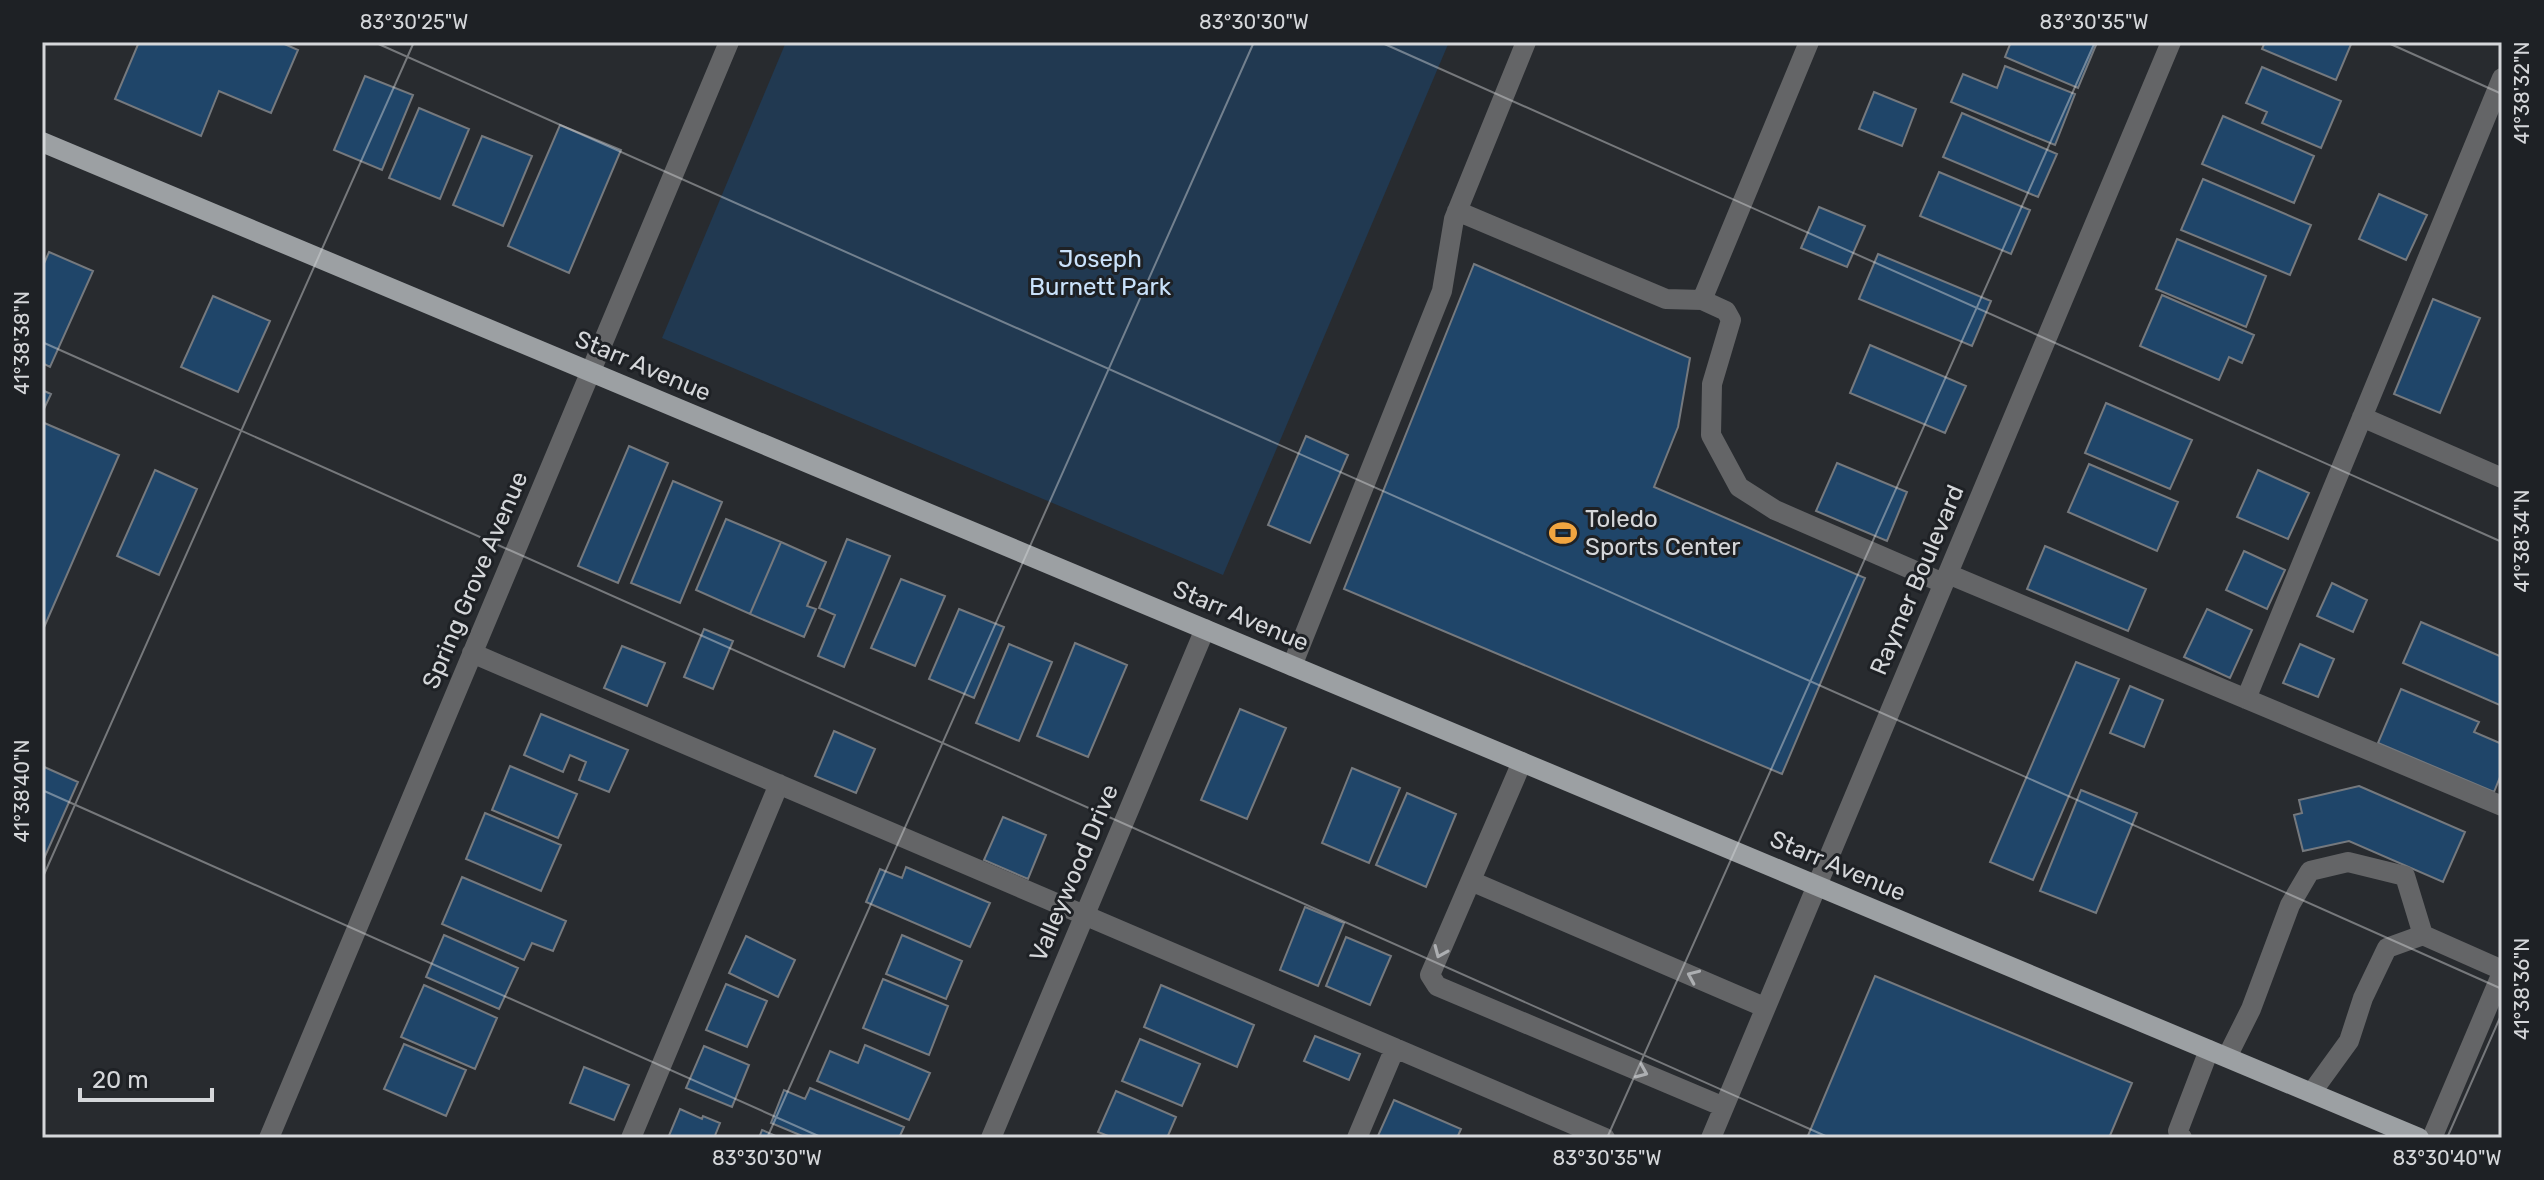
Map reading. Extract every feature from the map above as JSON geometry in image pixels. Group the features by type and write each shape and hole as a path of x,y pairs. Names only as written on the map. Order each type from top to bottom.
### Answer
{"main road":[{"name":"Starr Avenue","path":"42,142 2419,1138"}],"street":[{"name":"Spring Grove Avenue","path":"269,1138 729,42"},
{"path":"1292,666 1442,291 1457,211 1526,42"},
{"path":"1702,300 1809,42"},
{"name":"Raymer Boulevard","path":"1711,1138 2171,42"},
{"path":"2246,699 2502,78"},
{"path":"1457,211 1666,299 1702,300 1726,311 1731,320 1712,384 1711,435 1739,487 1775,510 2246,699 2502,806"},
{"path":"2362,417 2502,478"},
{"name":"Valleywood Drive","path":"991,1138 1205,629"},
{"path":"472,653 1605,1138"},
{"path":"1522,762 1430,975 1437,986 1724,1107"},
{"path":"631,1138 779,784"},
{"path":"2182,1138 2178,1131 2218,1054 2251,1009 2290,905 2310,871 2348,862 2405,876 2423,935"},
{"path":"1471,881 1764,1007"},
{"path":"2312,1092 2349,1041 2363,998 2387,948 2423,935 2502,971 2432,1138"},
{"path":"1357,1138 1395,1048"}],"green space":[{"name":"Joseph Burnett Park","path":"786,42 1449,42 1223,575 662,338"}],"building":[{"path":"139,42 280,42 298,50 271,113 219,91 201,136 115,99"},
{"path":"2011,42 2089,42 2096,45 2078,88 2005,57"},
{"path":"2265,42 2352,42 2336,80 2262,49"},
{"path":"2005,66 2075,94 2055,145 1951,102 1963,74 1997,88"},
{"path":"2262,67 2341,101 2321,148 2262,123 2267,112 2246,103"},
{"path":"365,76 413,95 382,170 334,150"},
{"path":"1874,92 1916,109 1902,146 1859,129"},
{"path":"419,108 469,129 440,199 389,178"},
{"path":"1962,113 2057,154 2038,197 1943,157"},
{"path":"2223,116 2314,156 2294,203 2202,164"},
{"path":"560,125 621,150 569,273 508,246"},
{"path":"482,136 532,156 503,226 453,205"},
{"path":"1939,172 2030,210 2011,254 1920,216"},
{"path":"2203,179 2311,225 2290,275 2181,230"},
{"path":"2379,194 2427,215 2406,260 2359,239"},
{"path":"1819,207 1865,226 1847,267 1801,248"},
{"path":"2177,239 2266,276 2246,327 2156,289"},
{"path":"49,252 93,271 50,367 42,363 42,268"},
{"path":"1878,254 1991,301 1972,346 1859,299"},
{"name":"Toledo Sports Center","path":"1474,264 1690,358 1678,427 1654,487 1865,578 1782,774 1344,589"},
{"path":"2162,295 2254,335 2242,363 2229,357 2219,380 2140,346"},
{"path":"213,296 270,321 238,392 181,367"},
{"path":"2433,299 2480,318 2440,413 2394,394"},
{"path":"1870,345 1966,386 1945,433 1850,393"},
{"path":"42,390 51,394 42,413"},
{"path":"2106,403 2192,440 2170,489 2085,453"},
{"path":"42,422 119,455 42,632"},
{"path":"1306,436 1348,455 1310,543 1268,525"},
{"path":"629,446 668,463 618,583 578,566"},
{"path":"1837,463 1907,492 1887,541 1816,511"},
{"path":"2089,464 2178,502 2157,551 2068,512"},
{"path":"155,470 197,489 159,575 117,556"},
{"path":"2258,470 2309,493 2288,539 2237,517"},
{"path":"673,481 722,502 680,603 631,583"},
{"path":"726,519 781,542 750,614 696,590"},
{"path":"847,539 890,556 844,667 818,656 835,615 819,608"},
{"path":"781,542 826,562 807,606 816,609 804,637 750,614"},
{"path":"2045,546 2146,589 2128,631 2027,589"},
{"path":"2244,551 2285,570 2267,609 2226,590"},
{"path":"901,579 945,596 915,666 871,648"},
{"path":"2332,583 2367,600 2353,632 2317,616"},
{"path":"959,609 1004,627 974,698 929,679"},
{"path":"2207,609 2252,630 2230,678 2184,657"},
{"path":"2421,622 2502,657 2502,706 2403,663"},
{"path":"704,629 733,641 713,689 684,677"},
{"path":"1075,643 1127,665 1088,757 1037,736"},
{"path":"1009,644 1052,662 1019,741 976,723"},
{"path":"2300,644 2334,659 2318,697 2283,683"},
{"path":"622,646 665,663 647,706 604,688"},
{"path":"2076,662 2119,679 2033,880 1990,862"},
{"path":"2130,686 2163,700 2144,747 2110,733"},
{"path":"2401,689 2479,722 2474,732 2502,744 2502,772 2494,792 2378,743"},
{"path":"1240,709 1286,728 1247,819 1201,800"},
{"path":"541,714 628,750 609,792 579,780 586,762 570,755 563,772 524,755"},
{"path":"834,731 875,749 856,793 815,776"},
{"path":"42,766 78,782 42,863"},
{"path":"510,766 577,794 558,838 492,810"},
{"path":"1352,768 1400,788 1369,863 1322,843"},
{"path":"2359,786 2465,832 2443,882 2349,841 2303,851 2294,815 2302,813 2299,800"},
{"path":"2081,790 2137,813 2096,913 2040,891"},
{"path":"1407,793 1456,814 1426,887 1376,865"},
{"path":"485,813 561,845 541,891 466,859"},
{"path":"1003,817 1046,835 1028,879 984,860"},
{"path":"906,867 990,903 970,947 866,902 880,869 902,878"},
{"path":"462,877 566,921 553,951 532,943 524,960 442,924"},
{"path":"1305,907 1344,923 1318,986 1280,970"},
{"path":"444,935 518,968 499,1009 426,977"},
{"path":"902,935 962,961 946,999 886,974"},
{"path":"746,936 795,960 778,997 729,973"},
{"path":"1346,937 1391,956 1370,1005 1326,986"},
{"path":"1875,976 2132,1083 2109,1138 1807,1138"},
{"path":"883,979 948,1006 929,1055 863,1028"},
{"path":"726,984 767,1001 747,1047 706,1030"},
{"path":"424,985 497,1018 475,1069 401,1037"},
{"path":"1161,985 1254,1025 1237,1067 1144,1027"},
{"path":"1315,1036 1360,1054 1349,1080 1304,1061"},
{"path":"1140,1039 1200,1064 1182,1106 1122,1081"},
{"path":"404,1044 466,1070 446,1116 384,1089"},
{"path":"865,1045 930,1073 909,1120 817,1081 830,1051 858,1063"},
{"path":"704,1046 749,1065 732,1107 686,1088"},
{"path":"584,1067 629,1085 614,1120 570,1103"},
{"path":"810,1088 904,1127 899,1138 807,1138 771,1123 784,1090 805,1099"},
{"path":"1116,1091 1176,1117 1167,1138 1113,1138 1098,1132"},
{"path":"1394,1100 1461,1129 1457,1138 1377,1138"},
{"path":"680,1109 720,1123 714,1138 668,1138"},
{"path":"762,1130 780,1138 759,1138"}],"place":[{"name":"Toledo Sports Center","path":"1563,533"}]}
